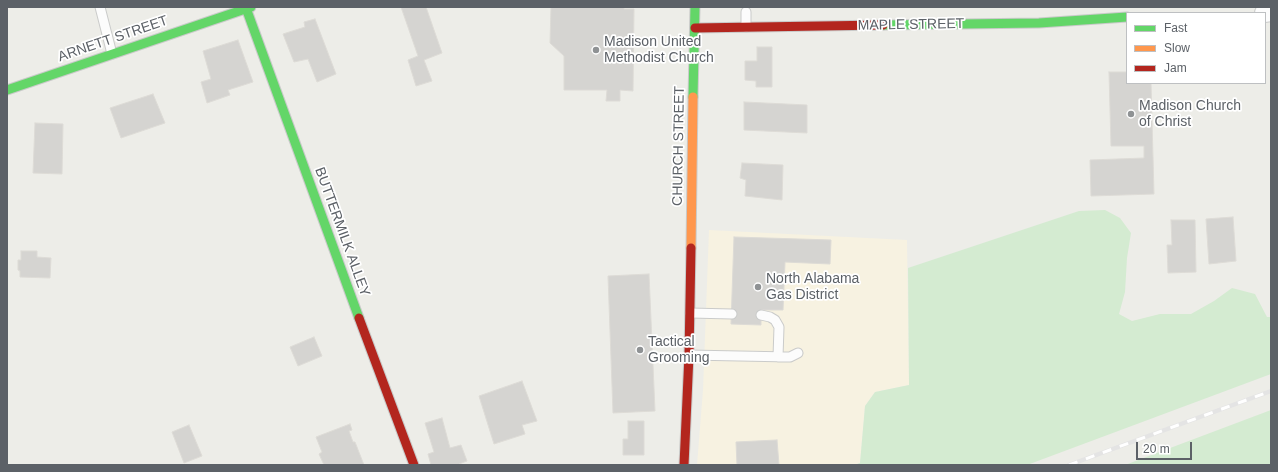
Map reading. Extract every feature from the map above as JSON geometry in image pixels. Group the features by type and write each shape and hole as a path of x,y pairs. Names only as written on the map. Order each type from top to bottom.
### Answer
{"street":[{"name":"CHURCH STREET","path":"684,465 689,355 695,7"},
{"name":"ARNETT STREET","path":"7,90 248,8"},
{"name":"BUTTERMILK ALLEY","path":"248,8 334,249 414,465"},
{"name":"MAPLE STREET","path":"695,28 1039,23 1116,14"}],"lane":[{"path":"100,7 112,54"},
{"path":"746,12 746,27"},
{"path":"690,313 732,314"},
{"path":"761,315 775,320 779,327 778,357"},
{"path":"689,355 790,357 798,353"}],"shaded area":[{"path":"709,230 907,240 909,385 875,392 865,406 860,463 854,465 697,465 703,390"}],"green space":[{"path":"1105,210 1120,218 1131,233 1127,258 1125,292 1119,314 1132,321 1160,314 1191,314 1214,301 1232,288 1255,294 1267,317 1271,317 1271,374 1027,465 854,465 860,463 865,406 875,392 909,385 908,268 1079,211"},
{"path":"1271,410 1271,465 1125,465"}],"building":[{"path":"401,7 426,7 442,53 424,60 432,81 416,86 408,60 418,56"},
{"name":"Madison United Methodist Church","path":"551,7 624,7 624,9 634,9 633,91 620,90 620,101 606,101 607,90 564,90 564,56 550,43"},
{"path":"315,19 336,74 317,82 308,59 294,62 283,34 305,27 304,22"},
{"path":"238,40 253,82 228,90 230,95 207,103 201,82 211,79 203,51"},
{"path":"757,47 772,47 772,87 756,87 756,81 745,80 745,61 757,61"},
{"name":"Madison Church of Christ","path":"1109,72 1126,72 1126,84 1151,84 1154,194 1091,196 1090,160 1144,158 1144,146 1111,146"},
{"path":"153,94 165,123 121,138 110,108"},
{"path":"744,102 807,105 807,133 744,130"},
{"path":"35,123 63,124 62,174 33,173"},
{"path":"742,163 783,165 782,200 745,196 746,180 740,178"},
{"path":"1233,217 1236,261 1209,264 1206,219"},
{"path":"1171,220 1195,220 1196,272 1168,273 1167,245 1172,245"},
{"name":"North Alabama Gas District","path":"734,237 831,240 830,264 785,262 783,310 761,310 761,325 731,324"},
{"path":"21,251 37,251 37,257 51,258 50,278 20,277 18,260 21,260"},
{"path":"649,274 655,411 613,413 608,276"},
{"path":"314,337 322,356 298,366 290,347"},
{"path":"522,381 537,421 522,425 525,434 494,444 479,396"},
{"path":"442,418 450,448 461,445 467,461 459,465 431,465 428,454 434,452 425,423"},
{"path":"628,421 644,421 644,455 623,455 623,439 628,439"},
{"path":"350,424 352,430 349,431 364,465 324,465 319,454 322,452 316,437"},
{"path":"189,425 202,456 184,463 172,432"},
{"path":"777,440 779,465 737,465 736,442"}],"railway":[{"path":"1069,465 1271,391"}],"traffic: fast":[{"path":"7,90 251,7"},
{"path":"693,97 695,7"},
{"path":"246,8 359,318"},
{"path":"883,25 1039,23 1126,17"}],"traffic: slow":[{"path":"691,248 693,97"}],"traffic: jam":[{"path":"695,28 883,25"},
{"path":"684,465 689,355 691,248"},
{"path":"359,318 414,465"}],"place":[{"name":"Madison United Methodist Church","path":"596,50"},
{"name":"Madison Church of Christ","path":"1131,114"},
{"name":"North Alabama Gas District","path":"758,287"},
{"name":"Tactical Grooming","path":"640,350"}]}
